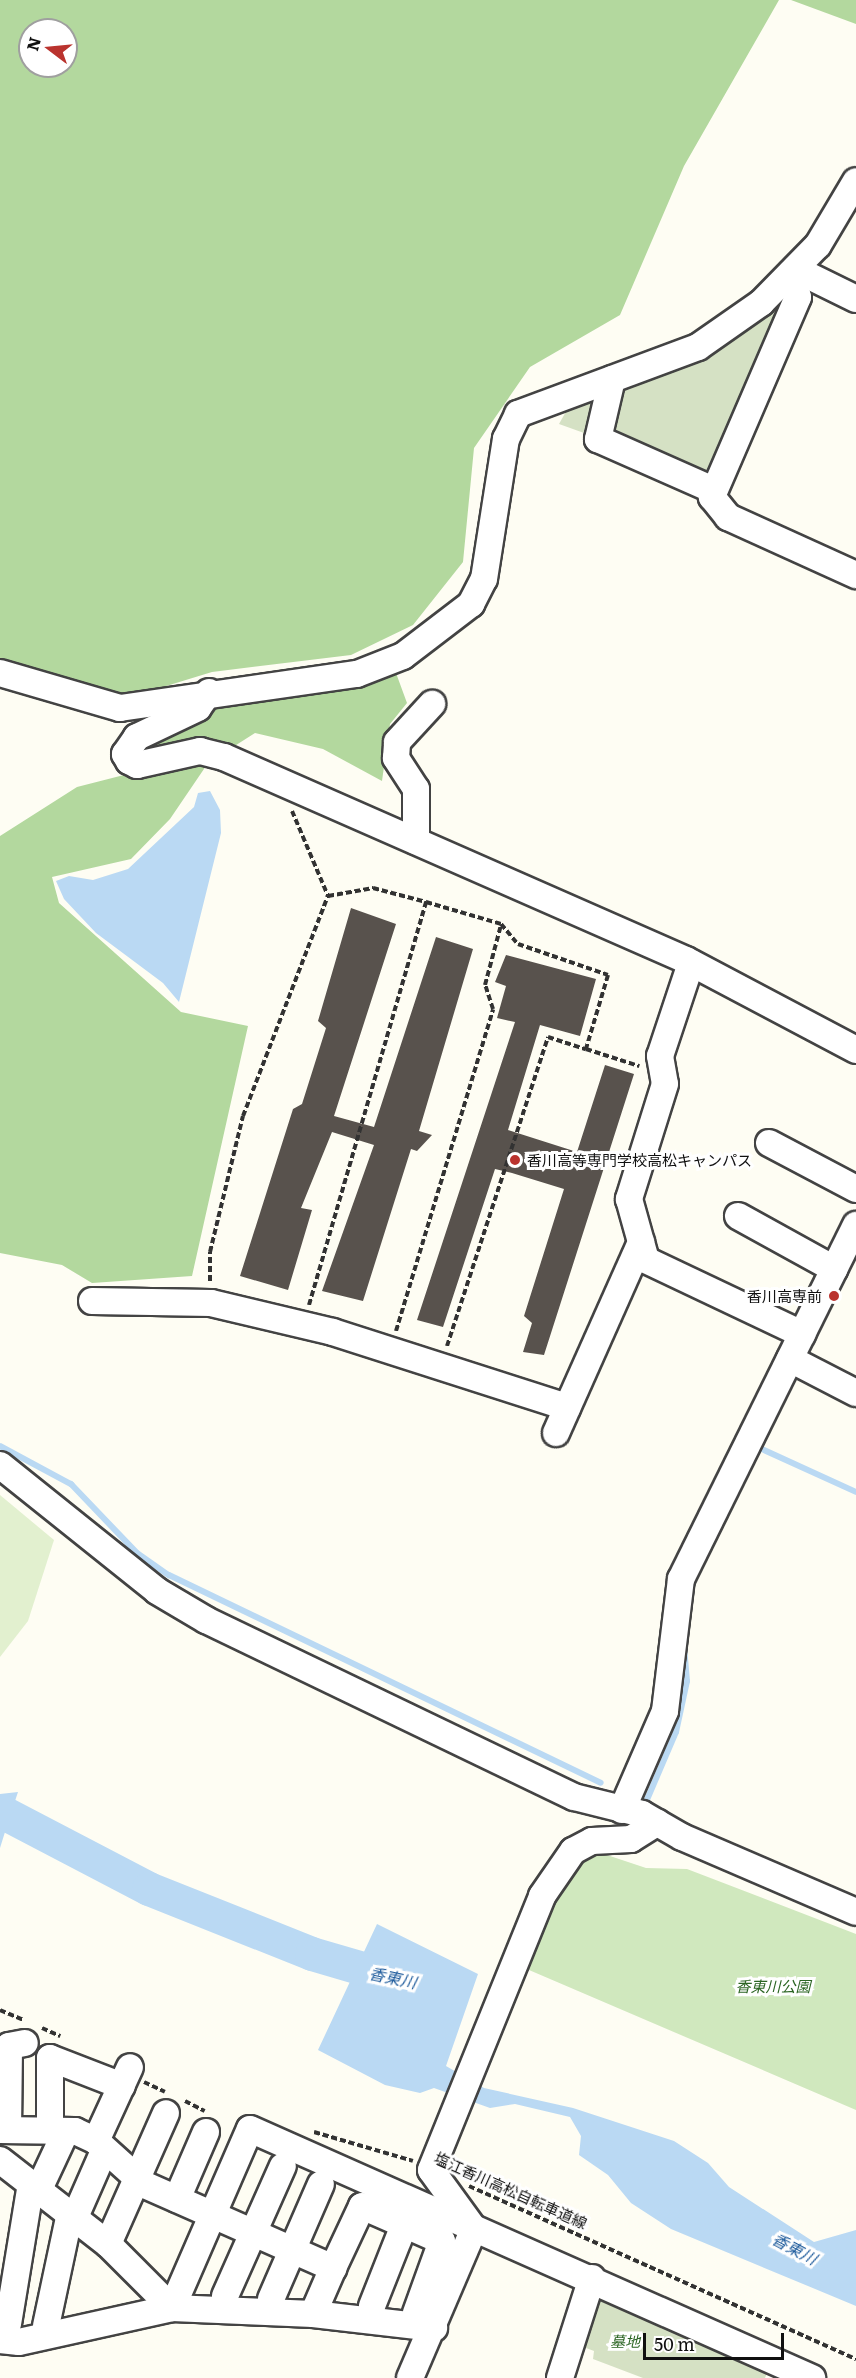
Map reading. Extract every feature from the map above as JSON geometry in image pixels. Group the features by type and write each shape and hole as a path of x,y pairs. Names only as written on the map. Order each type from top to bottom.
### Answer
{"street":[{"path":"0,673 120,708 209,692 357,674 402,656 449,625 471,604 484,579 506,439 518,414 698,347 761,303 818,245 856,181"},
{"path":"793,271 856,299"},
{"path":"793,271 798,297 711,489 711,497 728,517 856,575"},
{"path":"612,379 598,439 711,489"},
{"path":"209,692 198,708 137,737 125,754 129,761 137,765 200,751 279,781 691,963 856,1050"},
{"path":"416,841 416,789 396,758 397,741 432,704"},
{"path":"691,963 660,1056 665,1084 629,1199 646,1260 802,1334"},
{"path":"769,1143 856,1189"},
{"path":"738,1216 834,1269"},
{"path":"622,1810 665,1711 681,1579 856,1225"},
{"path":"556,1433 641,1242"},
{"path":"92,1301 211,1303 304,1325 391,1350 567,1407"},
{"path":"790,1359 856,1393"},
{"path":"0,1465 157,1591 206,1620 574,1797 622,1810 657,1823 856,1912"},
{"path":"474,2229 431,2170 508,1975 542,1896 573,1851 592,1841 631,1839 657,1823"},
{"path":"25,2043 9,2046 4,2130 58,2131 100,2146 135,2180 251,2234 333,2268"},
{"path":"46,2326 73,2215 100,2146 132,2079 50,2058 58,2131 9,2256 4,2332 19,2342 172,2308 425,2321"},
{"path":"108,2244 166,2113"},
{"path":"177,2199 210,2123"},
{"path":"172,2308 215,2216 250,2129 474,2229 592,2278 812,2378"},
{"path":"0,2160 108,2244 172,2308"},
{"path":"225,2296 283,2166"},
{"path":"271,2299 321,2184"},
{"path":"313,2314 362,2206 442,2241 410,2378"},
{"path":"372,2306 405,2225"},
{"path":"425,2321 474,2229"},
{"path":"560,2378 592,2278"}],"path":[{"path":"211,1303 210,1252 243,1116 328,896 279,781"},
{"path":"328,896 373,888 426,902 501,924 518,944 608,975 586,1049"},
{"path":"304,1325 426,902"},
{"path":"391,1350 493,1009 485,986 500,946 501,924"},
{"path":"441,1366 548,1036 663,1073"},
{"path":"132,2079 210,2123"},
{"name":"塩江香川高松自転車道線","path":"303,2130 377,2148 431,2170 856,2359"}],"green space":[{"path":"0,0 779,0 684,166 620,315 530,367 474,448 463,562 413,625 351,655 212,672 127,698 0,663"},
{"path":"791,0 856,0 856,24"},
{"path":"780,295 789,299 709,478 559,424 573,399"},
{"path":"396,673 407,703 390,724 382,781 323,749 255,733 233,747 200,740 144,754 139,746 220,699 359,684"},
{"path":"163,765 206,766 170,819 131,859 52,877 59,903 181,1012 248,1026 192,1276 92,1283 62,1265 0,1253 0,836 77,787"},
{"path":"0,1495 54,1540 28,1621 0,1657"},
{"name":"香東川公園","path":"592,1850 646,1868 687,1869 856,1934 856,2110 522,1967 557,1886"},
{"name":"墓地","path":"596,2299 767,2373 765,2378 643,2378 593,2359 594,2351 573,2343"}],"water":[{"path":"210,791 220,810 221,833 179,1002 163,983 96,933 64,899 56,881 69,876 93,880 128,869 194,807 198,793"},
{"path":"18,1792 10,1816 0,1848 0,1794"},
{"path":"377,1924 478,1974 446,2066 484,2088 573,2108 674,2141 708,2163 729,2187 814,2242 856,2230 856,2306 671,2229 631,2203 608,2175 579,2155 581,2136 570,2117 515,2104 490,2108 434,2088 420,2093 385,2085 318,2050"}],"building":[{"path":"351,908 396,924 334,1116 374,1127 436,937 473,949 419,1131 432,1135 417,1151 411,1149 363,1301 322,1291 374,1145 332,1132 301,1208 312,1210 288,1290 240,1276 293,1109 302,1104 326,1028 318,1021"},
{"path":"506,955 596,979 580,1036 540,1025 508,1130 577,1152 605,1065 634,1074 544,1355 523,1352 532,1323 524,1316 564,1189 512,1173 495,1169 443,1327 417,1320 515,1022 497,1018 506,986 495,982"}],"waterway":[{"path":"753,1445 856,1492"},
{"path":"0,1446 71,1484 137,1553 169,1575 601,1783"},
{"path":"646,1802 676,1732 687,1681 684,1645"},
{"name":"香東川","path":"0,1811 149,1889 312,1954 401,1980"}],"place":[{"name":"香川高等専門学校高松キャンパス","path":"515,1160"},
{"name":"香川高専前","path":"834,1296"}]}
